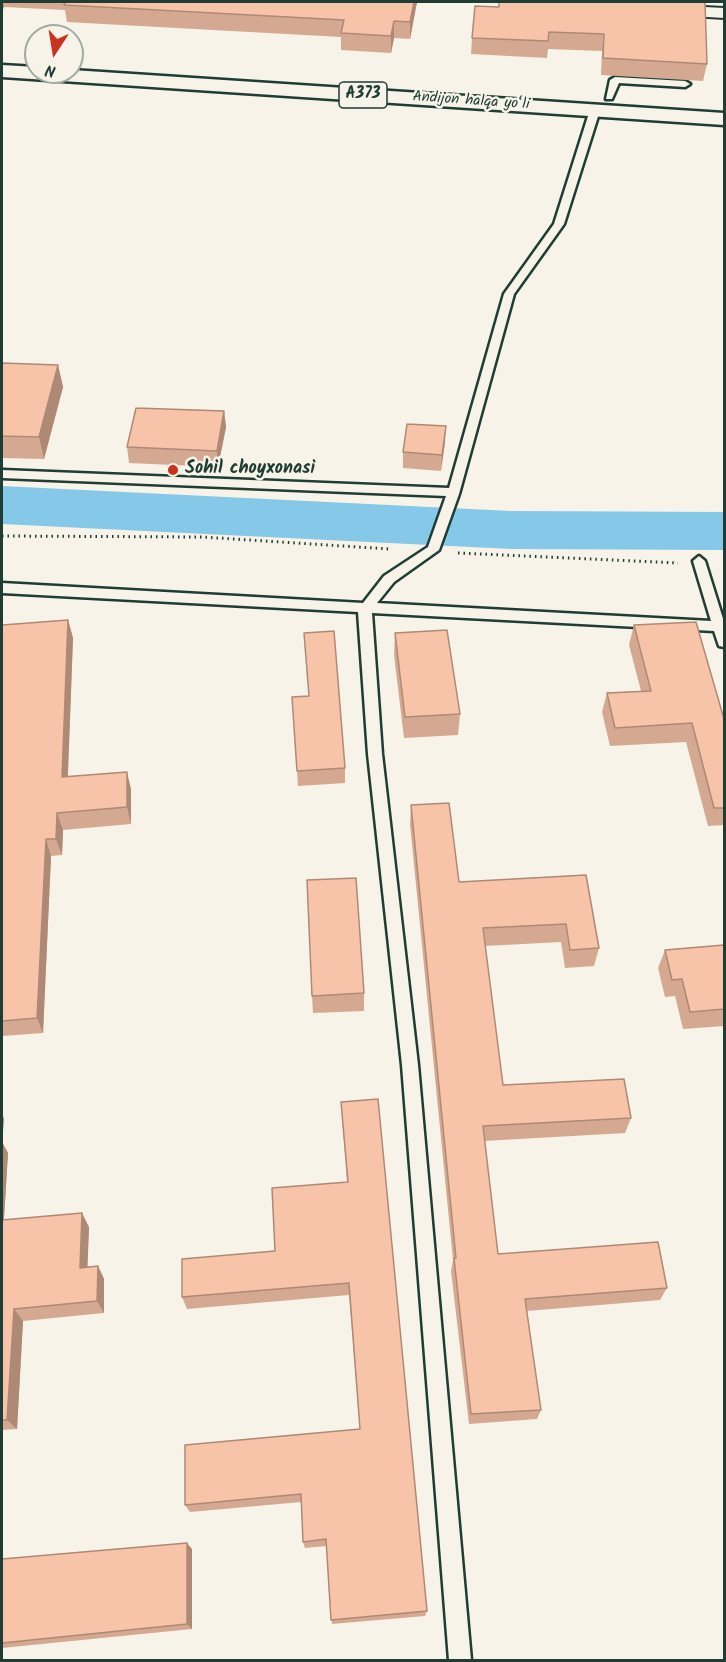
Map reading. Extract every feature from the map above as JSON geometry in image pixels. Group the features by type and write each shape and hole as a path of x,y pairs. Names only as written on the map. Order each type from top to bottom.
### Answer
{"highway":[{"path":"2,57 24,59"},
{"name":"Andijon halqa yo‘li","path":"84,63 602,103 724,119"},
{"name":"Andijon halqa yo‘li","path":"2,71 602,103 724,104"}],"street":[{"path":"654,9 724,13"}],"lane":[{"path":"460,1660 410,1065 375,754 366,610 389,579 432,550 453,493 509,294 559,224 602,103 615,80 685,84"},
{"path":"2,474 453,493"},
{"path":"699,561 723,627 724,642"},
{"path":"2,588 366,610 723,627"}],"path":[{"path":"2,536 202,537 663,564 699,561"}],"building":[{"path":"66,2 414,2 410,22 394,21 391,36 341,33 344,20 64,5"},
{"path":"499,2 705,2 707,64 603,58 604,34 549,32 548,41 472,38 475,6 499,7"},
{"path":"2,363 58,365 39,437 2,436"},
{"path":"136,408 224,411 217,451 127,447"},
{"path":"407,424 446,426 442,455 403,452"},
{"path":"68,620 62,777 127,772 127,807 57,813 56,839 46,839 37,1018 2,1021 2,625"},
{"path":"696,622 724,719 724,808 714,808 692,723 615,728 607,693 651,691 634,625"},
{"path":"447,630 460,714 405,717 395,633"},
{"path":"334,631 345,768 297,771 292,697 309,696 304,633"},
{"path":"449,803 459,882 586,875 599,948 570,950 566,924 483,928 503,1085 624,1079 631,1118 483,1126 498,1254 658,1242 667,1288 525,1299 541,1410 471,1414 411,805"},
{"path":"356,878 364,993 312,996 307,880"},
{"path":"724,945 724,1009 690,1012 682,979 672,980 665,950"},
{"path":"378,1099 427,1611 331,1620 326,1539 303,1542 301,1494 185,1505 185,1445 360,1429 349,1283 182,1297 182,1259 275,1251 272,1188 348,1182 341,1102"},
{"path":"82,1213 80,1268 98,1266 97,1301 14,1309 7,1420 2,1420 2,1220"},
{"path":"187,1543 187,1624 2,1643 2,1559"}],"waterway":[{"path":"2,505 511,530 724,531"}],"place":[{"name":"Sohil choyxonasi","path":"173,470"}]}
